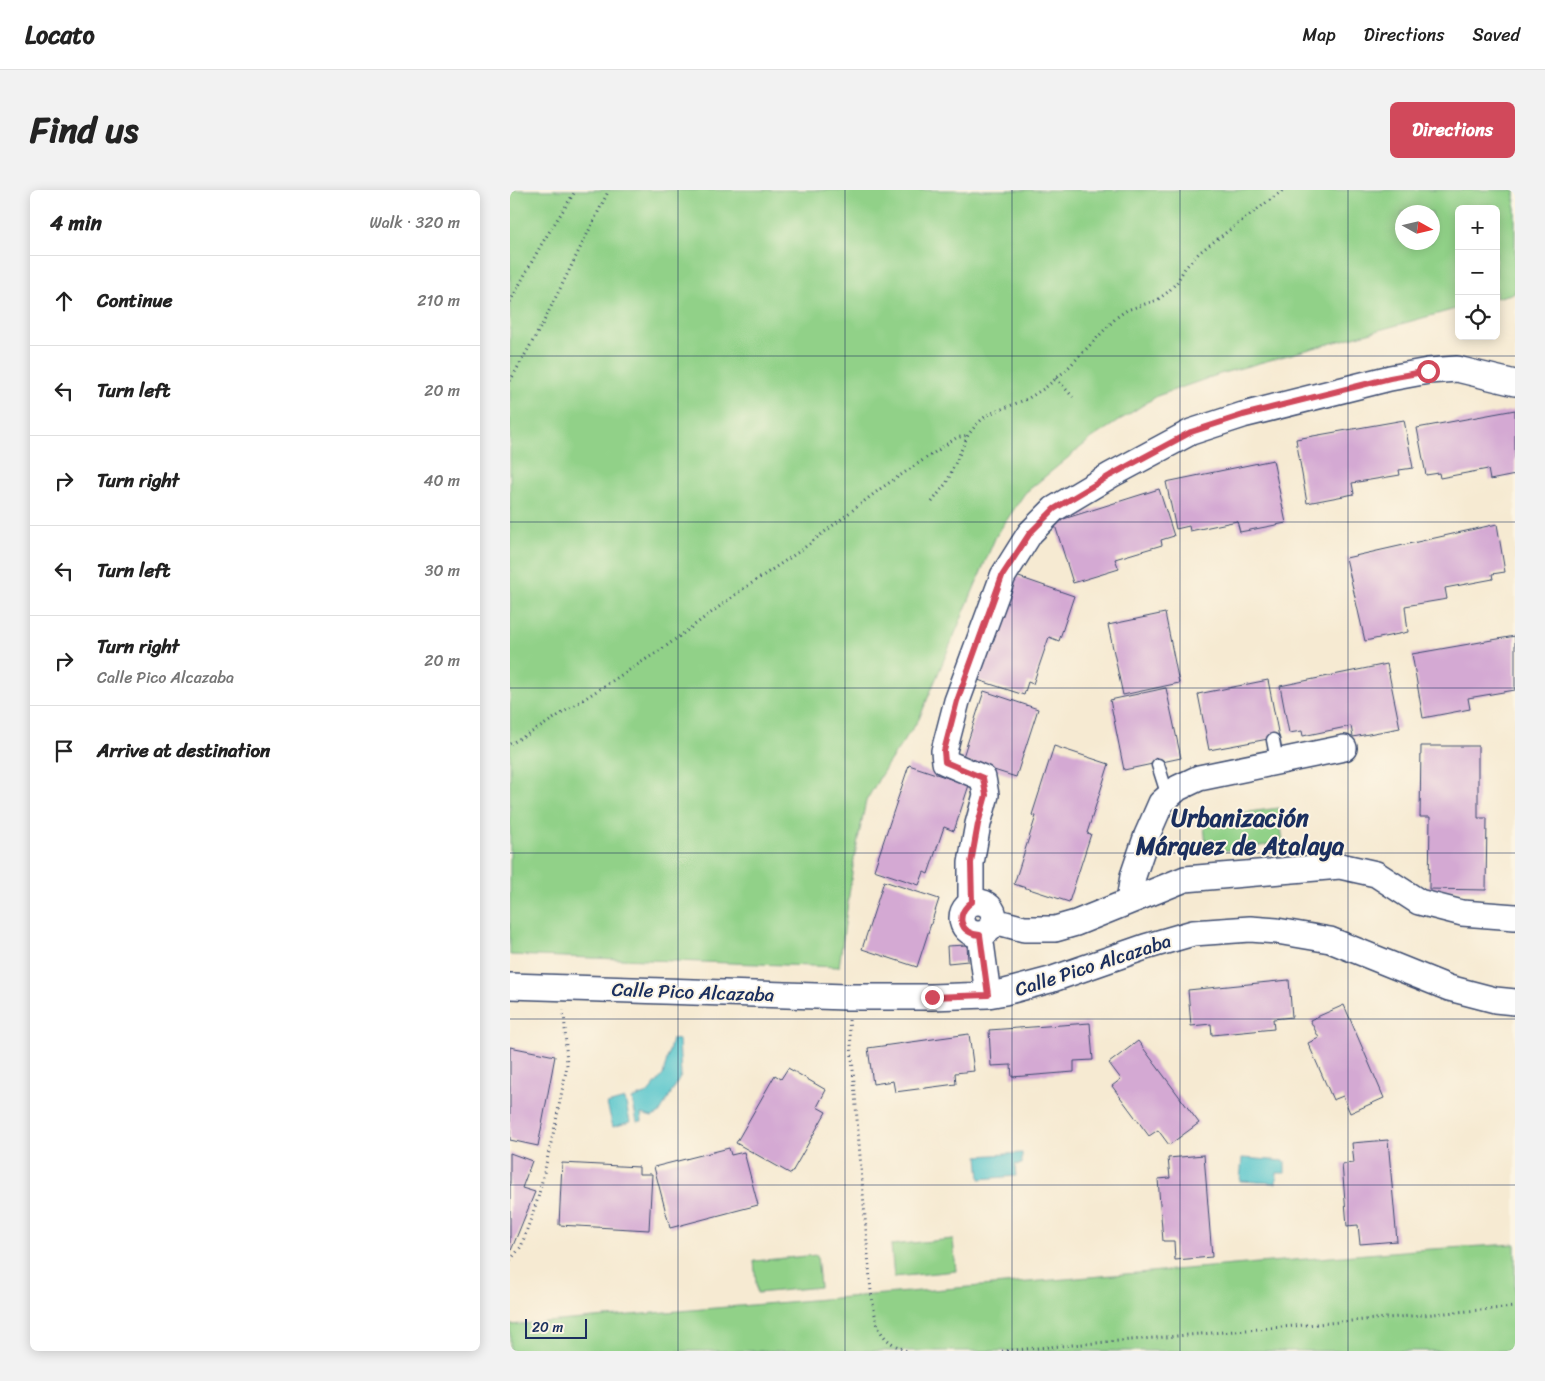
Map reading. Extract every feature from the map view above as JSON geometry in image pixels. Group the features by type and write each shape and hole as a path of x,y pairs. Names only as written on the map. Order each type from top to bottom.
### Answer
{"street":[{"path":"1515,383 1457,369 1428,371 1390,378 1243,415 1191,432 1111,475 1054,509 1030,533 1002,576 957,701 944,751 945,762 983,778 986,795 978,824 971,863 972,902 964,909 961,916 966,930 976,935 987,928 1055,929 1076,923 1185,879 1340,866 1376,874 1419,902 1462,913 1515,917"},
{"path":"1129,901 1133,876 1147,834 1161,803 1178,788 1199,778 1276,750 1344,748"},
{"path":"987,928 988,995"},
{"name":"Calle Pico Alcazaba","path":"510,986 849,997 988,995 1050,980 1145,947 1193,934 1250,929 1277,930 1330,940 1449,988 1495,1000 1515,1002"}],"lane":[{"path":"1158,765 1165,787 1170,795"}],"path":[{"path":"510,302 541,245 576,190"},
{"path":"510,381 543,323 609,190"},
{"path":"932,502 947,482 968,435 987,415 1027,399 1056,378 1117,317 1127,310 1157,300 1168,292 1177,282 1185,268 1200,252 1283,190"},
{"path":"1056,378 1073,397"},
{"path":"510,744 539,728 665,648 743,589 800,551 880,489 956,438 968,435"},
{"path":"510,1260 520,1247 538,1198 568,1066 562,987"},
{"path":"849,997 849,1025 873,1301 878,1329 893,1346 907,1351"},
{"path":"1002,1351 1515,1307"}],"green space":[{"path":"510,190 1515,190 1515,293 1500,297 1500,205 1455,205 1455,309 1223,373 1157,396 1092,438 1025,493 996,536 919,719 887,765 866,801 854,859 839,967 510,955"},
{"path":"1279,808 1283,843 1207,853 1203,818"},
{"path":"953,1239 956,1271 894,1277 891,1245"},
{"path":"1515,1244 1515,1350 510,1351 510,1325 1415,1250"},
{"path":"817,1255 820,1287 757,1293 754,1261"}],"water":[{"path":"672,1039 679,1040 681,1076 659,1114 652,1117 641,1114 642,1121 637,1122 632,1099 648,1093 663,1075"},
{"path":"625,1099 630,1122 613,1127 607,1104"},
{"path":"1022,1153 1022,1164 1015,1165 1016,1176 980,1179 978,1156"},
{"path":"1242,1158 1285,1161 1285,1173 1277,1173 1276,1183 1240,1181"}],"building":[{"path":"1515,410 1515,475 1490,480 1488,469 1440,478 1439,473 1426,475 1417,428"},
{"path":"1404,420 1413,468 1399,470 1400,475 1352,483 1354,494 1307,503 1296,439"},
{"path":"1273,460 1286,523 1240,532 1237,521 1190,531 1189,526 1176,529 1166,482"},
{"path":"1159,489 1174,536 1161,540 1162,545 1115,559 1119,569 1073,583 1054,522"},
{"path":"1497,524 1505,572 1492,574 1493,579 1445,588 1447,599 1405,606 1408,632 1365,641 1346,558"},
{"path":"1013,575 1074,596 1059,641 1049,637 1033,684 1028,682 1024,695 978,680"},
{"path":"1165,613 1179,683 1123,695 1108,625"},
{"path":"1515,636 1515,690 1468,698 1470,709 1423,718 1412,654"},
{"path":"1387,664 1400,728 1353,737 1351,726 1303,736 1302,731 1289,733 1280,686"},
{"path":"1268,680 1279,737 1209,750 1198,694"},
{"path":"1166,688 1181,758 1124,770 1110,700"},
{"path":"984,691 1038,709 1016,777 962,760"},
{"path":"1054,746 1109,764 1087,833 1091,834 1069,902 1014,884 1036,816 1032,815"},
{"path":"1421,746 1478,746 1478,818 1487,818 1486,890 1429,889 1430,817 1420,817"},
{"path":"909,765 969,785 954,831 944,827 928,874 924,872 919,885 874,870"},
{"path":"884,881 939,899 917,967 862,949"},
{"path":"967,945 968,961 948,963 947,946"},
{"path":"1289,980 1292,1017 1273,1019 1274,1029 1212,1035 1211,1024 1191,1026 1188,990"},
{"path":"1344,1005 1384,1098 1350,1113 1343,1096 1333,1100 1308,1043 1319,1038 1310,1020"},
{"path":"1090,1023 1093,1060 1074,1061 1074,1072 1012,1077 1011,1065 991,1066 989,1030"},
{"path":"969,1034 974,1071 955,1073 956,1084 895,1092 893,1081 873,1084 868,1048"},
{"path":"1138,1041 1199,1123 1169,1145 1158,1130 1149,1136 1112,1086 1121,1079 1109,1063"},
{"path":"510,1047 555,1056 538,1146 510,1140"},
{"path":"788,1068 826,1090 817,1107 826,1112 791,1174 736,1143 775,1075 781,1079"},
{"path":"1388,1140 1397,1241 1360,1244 1358,1225 1347,1226 1342,1164 1354,1163 1352,1143"},
{"path":"729,1148 731,1155 744,1152 758,1205 670,1228 654,1167"},
{"path":"510,1153 532,1161 522,1188 535,1192 510,1253"},
{"path":"1204,1155 1212,1257 1175,1260 1174,1241 1163,1241 1158,1179 1170,1178 1168,1158"},
{"path":"562,1163 639,1167 639,1174 652,1174 649,1230 559,1225"}],"district":[{"name":"Urbanización Márquez de Atalaya","path":"1240,832"}],"route":[{"path":"932,997 988,995 980,935 966,930 961,916 964,909 972,902 971,863 978,824 986,795 983,778 945,762 944,751 957,701 1002,576 1030,533 1054,509 1111,475 1191,432 1243,415 1390,378 1428,371"}]}
